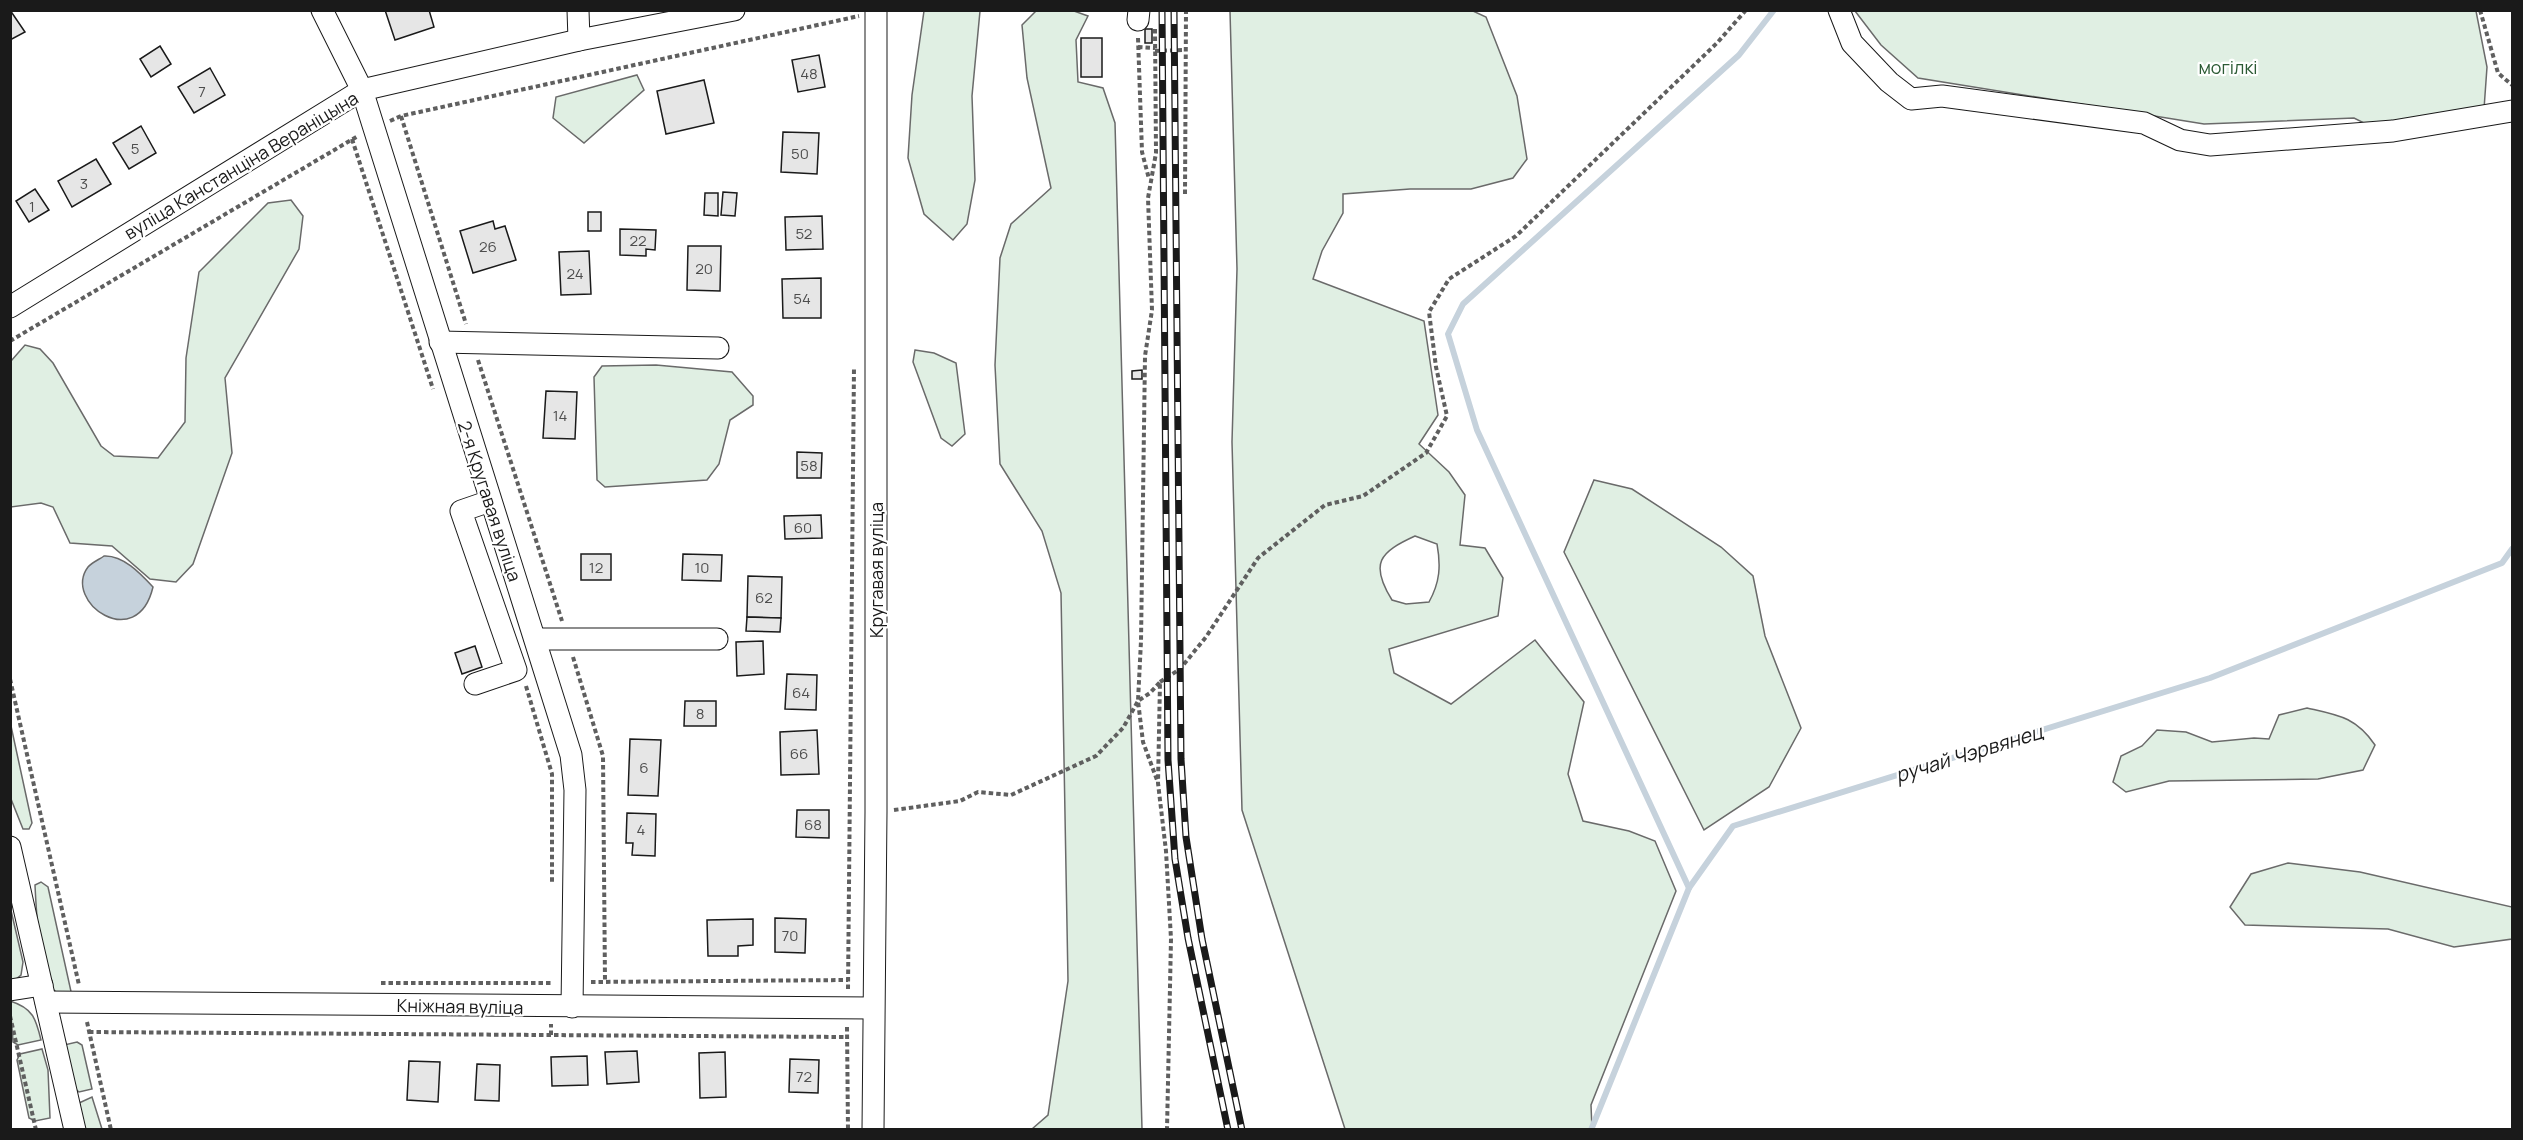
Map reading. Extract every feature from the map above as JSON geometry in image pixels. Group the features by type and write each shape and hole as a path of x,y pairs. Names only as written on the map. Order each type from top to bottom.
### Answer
{"street":[{"name":"2-я Кругавая вуліца","path":"322,10 362,90 490,501 562,719 571,755 575,790 572,1007"},
{"path":"578,10 579,40"},
{"name":"вуліца Канстанціна Вераніцына","path":"10,307 362,90 579,40 735,10"},
{"name":"Кругавая вуліца","path":"873,1130 876,812 876,10"},
{"path":"1839,10 1852,43 1889,82 1911,99 1942,96 2144,123 2180,140 2210,145 2393,131 2512,111"},
{"path":"440,342 718,348"},
{"path":"475,684 516,670 461,511 490,501"},
{"path":"535,639 717,639"},
{"path":"10,847 75,1130"},
{"name":"Кніжная вуліца","path":"10,990 82,1002 873,1008"}],"path":[{"path":"1185,10 1185,194"},
{"path":"876,812 960,801 978,792 1011,795 1096,756 1123,728 1138,701 1180,669 1206,637 1258,558 1325,505 1363,496 1426,453 1448,416 1436,367 1429,312 1449,279 1516,236 1717,43 1746,10"},
{"path":"2480,10 2498,73 2512,85"},
{"path":"848,980 605,982 603,756 401,116 860,15 860,27"},
{"path":"1144,17 1138,47 1142,152 1150,180"},
{"path":"1144,17 1155,49 1156,153 1150,180 1152,310 1145,356 1142,640 1138,701 1143,742 1158,783"},
{"path":"1138,47 1185,50"},
{"path":"10,341 352,139"},
{"path":"848,1130 854,360"},
{"path":"10,679 111,1130"},
{"path":"1160,682 1158,783 1166,851 1171,939 1167,1130"},
{"path":"10,1016 36,1130"},
{"path":"89,1032 847,1037"}],"green space":[{"path":"924,11 980,11 972,96 975,180 967,224 953,240 924,214 908,158 912,95"},
{"path":"1036,11 1074,11 1088,16 1076,40 1078,82 1103,88 1115,123 1142,1129 1032,1129 1048,1115 1068,981 1061,593 1042,531 1000,464 995,365 1000,258 1011,224 1051,188 1027,78 1022,25"},
{"path":"1230,11 1473,11 1486,17 1517,96 1527,159 1513,178 1471,189 1410,189 1343,194 1343,213 1322,251 1313,279 1424,321 1438,415 1419,444 1449,472 1465,495 1460,545 1485,548 1503,578 1498,616 1389,649 1394,673 1451,704 1535,640 1584,702 1568,774 1583,821 1629,831 1655,841 1676,891 1591,1105 1592,1129 1345,1129 1242,810 1232,442 1237,269","holes":["1415,536 1437,544 1439,574 1429,602 1406,604 1392,600 1381,577 1380,568 1386,554"]},
{"name":"могілкі","path":"1855,11 2476,11 2487,67 2484,109 2374,128 2354,118 2204,124 1918,78 1881,45"},
{"path":"637,75 644,90 584,143 553,118 556,97"},
{"path":"291,200 303,216 299,249 225,378 232,453 193,564 176,582 150,579 112,546 70,543 53,507 41,503 11,507 11,361 25,345 40,349 53,363 101,446 114,456 158,458 185,422 186,358 199,272 268,203"},
{"path":"915,350 934,353 956,363 965,434 952,446 941,438 913,362"},
{"path":"656,365 732,372 753,396 753,405 730,420 719,464 707,480 605,487 597,480 594,377 602,366"},
{"path":"1594,480 1632,489 1721,547 1753,576 1765,636 1801,728 1769,787 1704,830 1564,552"},
{"path":"2307,708 2346,719 2361,728 2375,745 2363,770 2318,779 2169,781 2126,792 2113,782 2121,756 2142,746 2157,730 2186,732 2212,742 2269,739 2279,715"},
{"path":"11,726 32,823 29,829 23,829 11,799"},
{"path":"2288,863 2360,872 2512,907 2512,939 2454,947 2388,929 2245,925 2230,907 2251,874"},
{"path":"41,882 48,887 72,996 55,991 45,972 36,909 35,885"},
{"path":"10,906 23,962 21,975 10,984"},
{"path":"10,1001 29,1011 41,1040 18,1045 13,1042"},
{"path":"77,1042 82,1045 92,1089 79,1092 72,1086 64,1045"},
{"path":"42,1049 48,1070 50,1118 35,1121 29,1118 17,1060 20,1054"},
{"path":"92,1097 102,1129 82,1129 79,1103"}],"shaded area":[{"path":"104,556 118,558 137,571 153,587 145,607 132,617 119,619 105,615 93,606 85,594 83,581 88,567"}],"building":[{"path":"10,10 25,32 10,40"},
{"path":"385,10 429,10 434,27 395,40"},
{"path":"1145,29 1152,29 1152,43 1145,43"},
{"path":"1081,38 1102,38 1102,77 1081,77"},
{"path":"160,46 171,64 151,77 140,59"},
{"path":"819,55 825,87 798,92 792,60"},
{"path":"210,68 225,95 194,113 178,87"},
{"path":"704,80 714,123 666,134 657,91"},
{"path":"141,126 156,153 129,169 113,143"},
{"path":"783,132 819,133 817,174 781,172"},
{"path":"96,159 111,184 72,207 58,181"},
{"path":"35,189 49,210 29,222 16,201"},
{"path":"723,192 737,193 735,216 721,215"},
{"path":"705,193 718,193 718,216 704,215"},
{"path":"588,212 601,212 601,231 588,231"},
{"path":"822,216 823,249 786,250 785,217"},
{"path":"493,221 495,229 505,226 516,260 473,273 460,231"},
{"path":"620,229 656,230 655,250 646,249 646,256 620,255"},
{"path":"688,246 721,246 720,291 687,290"},
{"path":"589,251 591,294 561,295 559,252"},
{"path":"821,278 821,318 783,318 782,279"},
{"path":"1142,370 1142,379 1132,379 1132,371"},
{"path":"546,391 577,392 575,439 543,438"},
{"path":"797,452 822,453 821,478 797,478"},
{"path":"821,515 822,538 785,539 784,516"},
{"path":"581,554 611,554 611,580 581,580"},
{"path":"683,554 722,555 721,581 682,580"},
{"path":"748,576 782,577 781,618 747,617"},
{"path":"747,617 781,618 780,632 746,631"},
{"path":"763,641 764,674 737,676 736,642"},
{"path":"475,646 482,667 462,674 455,653"},
{"path":"787,674 817,675 816,710 785,709"},
{"path":"685,701 716,701 716,726 684,726"},
{"path":"817,730 819,774 781,775 780,732"},
{"path":"630,739 661,740 658,796 628,795"},
{"path":"797,810 829,810 829,838 796,837"},
{"path":"627,813 656,814 655,856 632,855 633,843 626,843"},
{"path":"775,918 806,919 805,953 775,952"},
{"path":"753,919 753,945 738,946 738,956 708,956 707,920"},
{"path":"637,1051 639,1082 607,1084 605,1052"},
{"path":"725,1052 726,1097 700,1098 699,1053"},
{"path":"587,1056 588,1085 552,1086 551,1057"},
{"path":"790,1059 819,1060 818,1093 789,1092"},
{"path":"409,1061 440,1062 438,1102 407,1100"},
{"path":"477,1064 500,1065 499,1101 475,1100"}],"waterway":[{"path":"1689,888 1477,430 1448,334 1463,304 1739,55 1774,10"},
{"name":"ручай Чэрвянец","path":"1591,1130 1689,888 1733,826 2210,678 2502,563 2512,549"}],"railway":[{"path":"1162,10 1168,760 1175,859 1188,938 1228,1130"},
{"path":"1174,10 1181,759 1186,837 1202,939 1242,1130"}]}
